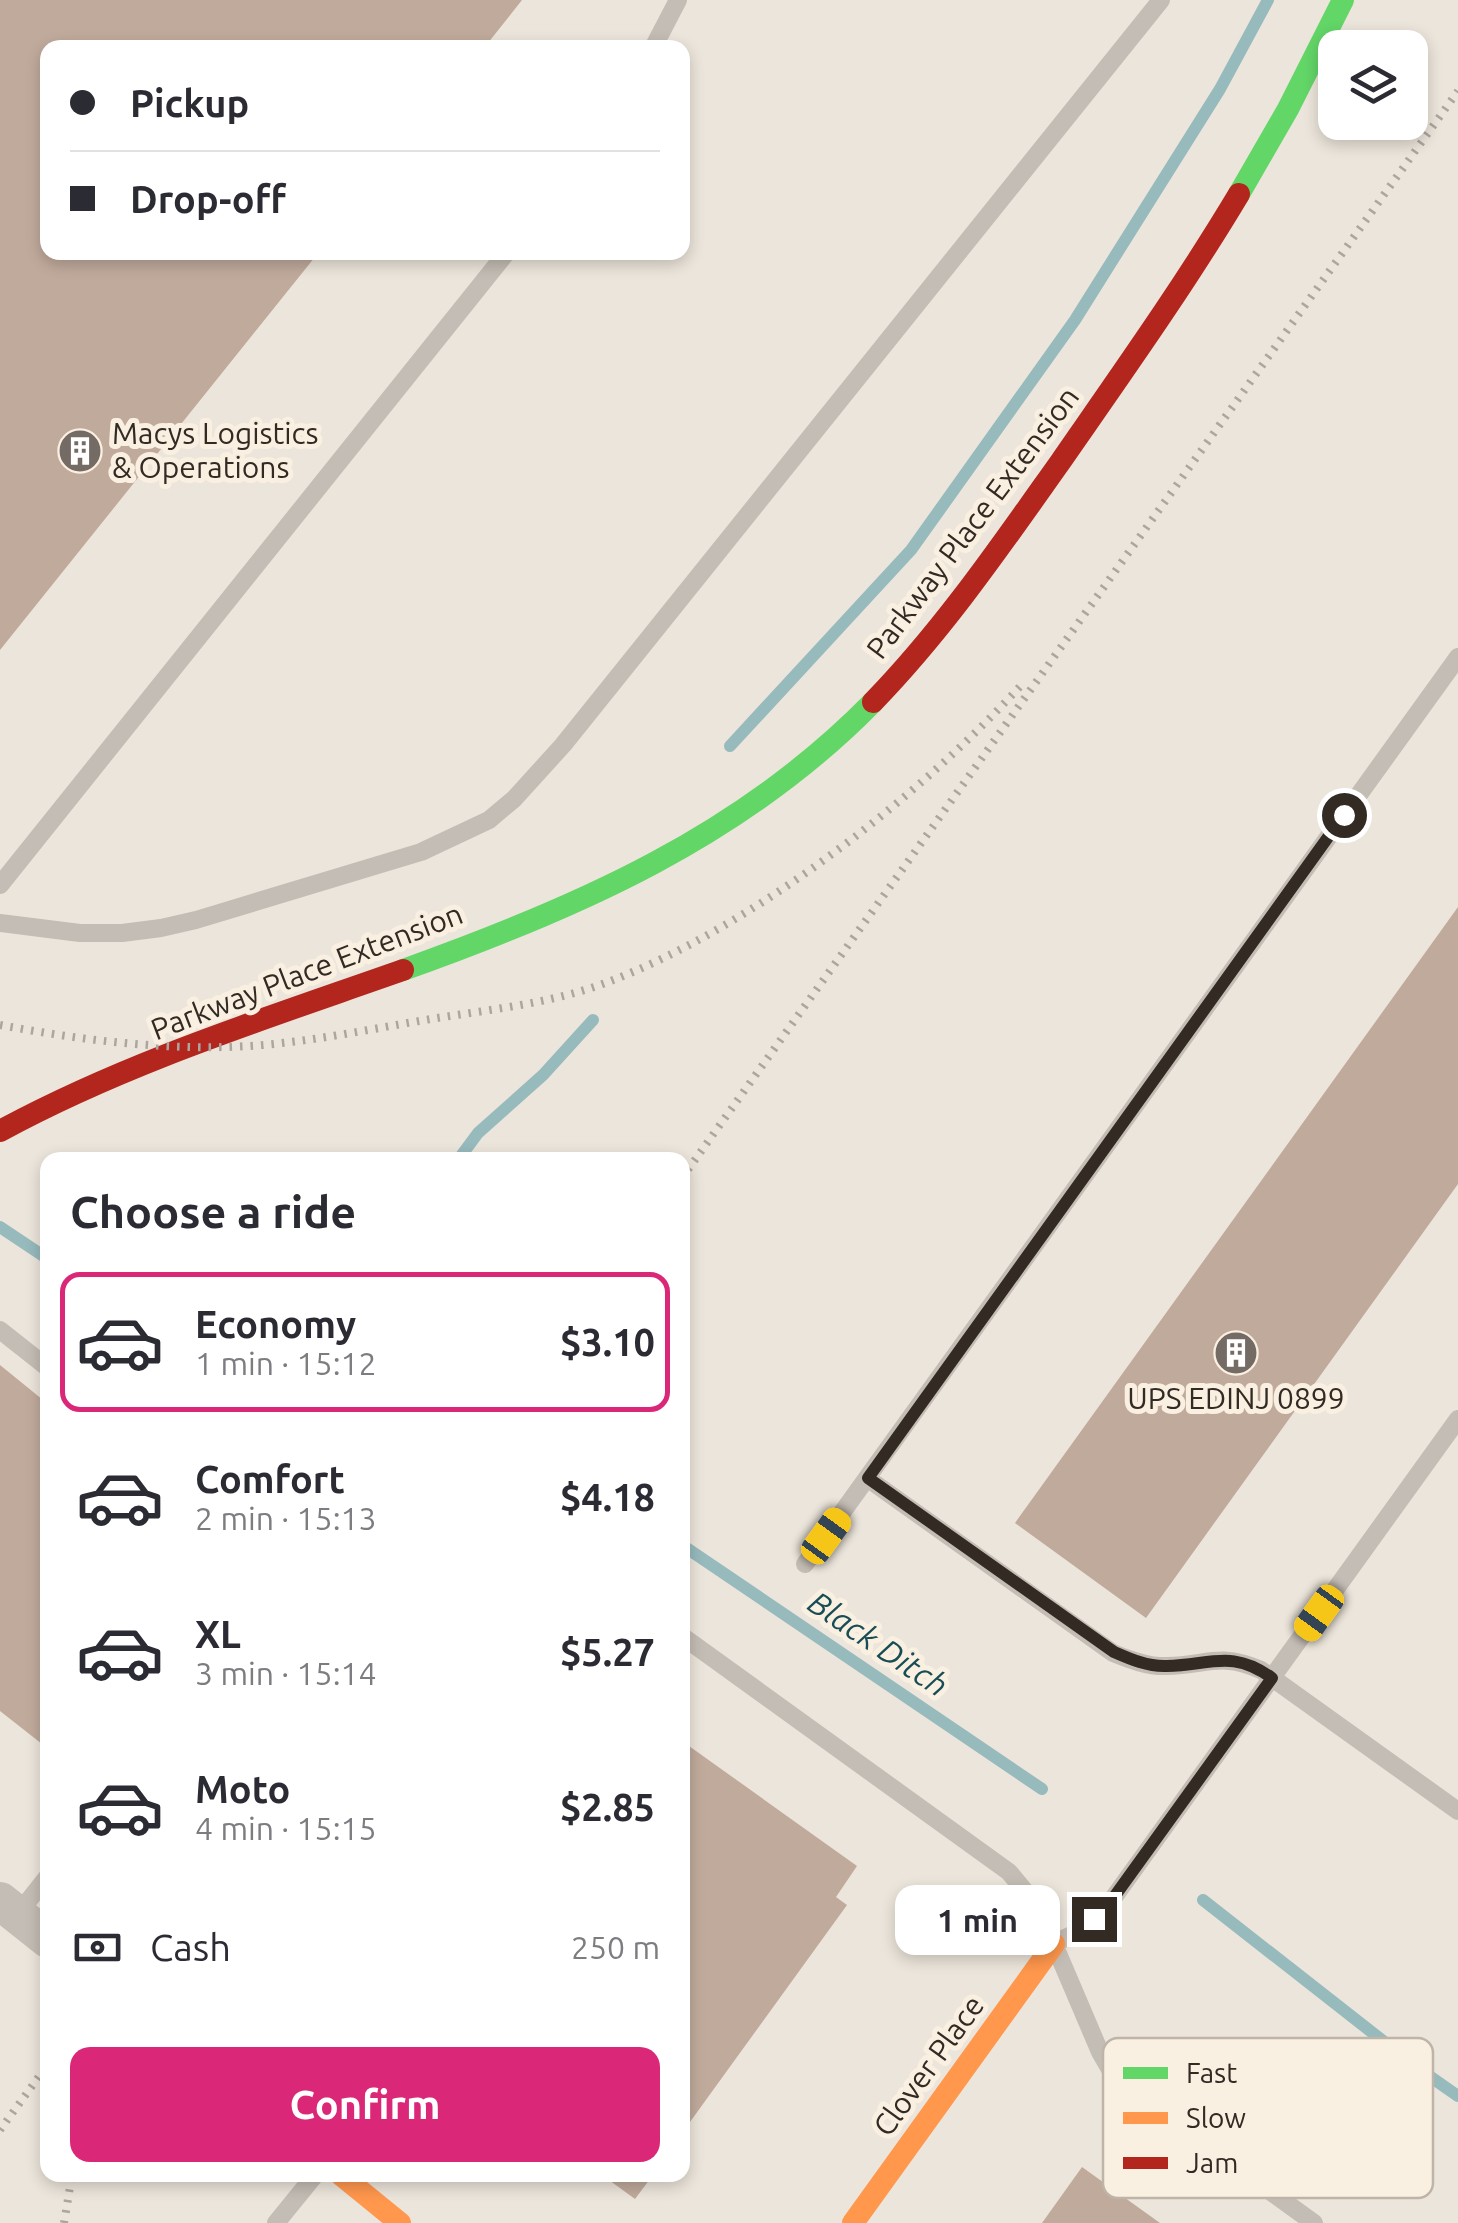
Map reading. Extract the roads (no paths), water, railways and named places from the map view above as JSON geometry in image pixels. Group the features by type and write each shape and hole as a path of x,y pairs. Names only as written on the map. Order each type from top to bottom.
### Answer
{"main road":[{"name":"Parkway Place Extension","path":"0,1131 42,1108 192,1046 570,906 702,837 812,760 880,695 952,610 1175,299 1272,141 1343,0"},
{"name":"Clover Place","path":"853,2223 1054,1944"},
{"path":"350,2182 400,2223"}],"street":[{"path":"8,1908 40,1934"}],"lane":[{"path":"657,40 678,0"},
{"path":"0,923 44,931 122,934 179,924 420,852 489,820 514,799 563,745 1161,0"},
{"path":"0,885 501,260"},
{"path":"805,1564 1458,657"},
{"path":"0,1330 40,1362"},
{"path":"1054,1944 1076,1933 1109,1904 1458,1419"},
{"path":"868,1478 1114,1652 1166,1666 1230,1659 1261,1670 1458,1812"},
{"path":"690,1642 999,1863 1028,1895 1103,2057"},
{"path":"8,1908 40,1882"},
{"path":"276,2223 309,2182"},
{"path":"1279,2198 1314,2223"}],"waterway":[{"path":"730,746 911,550 1075,320 1220,89 1268,0"},
{"path":"464,1152 478,1133 543,1075 593,1020"},
{"name":"Black Ditch","path":"0,1227 40,1254"},
{"name":"Black Ditch","path":"690,1550 1042,1789"},
{"name":"Black Ditch","path":"1203,1900 1379,2038"},
{"name":"Black Ditch","path":"1433,2079 1458,2096"}],"railway":[{"path":"690,1167 1458,91"},
{"path":"0,1025 124,1043 249,1046 502,1008 608,982 720,928 831,855 936,770 1024,682"},
{"path":"0,2130 40,2075"},
{"path":"64,2223 71,2182"}],"place":[{"name":"Macys Logistics & Operations","path":"80,451"},
{"name":"UPS EDINJ 0899","path":"1236,1353"}]}
